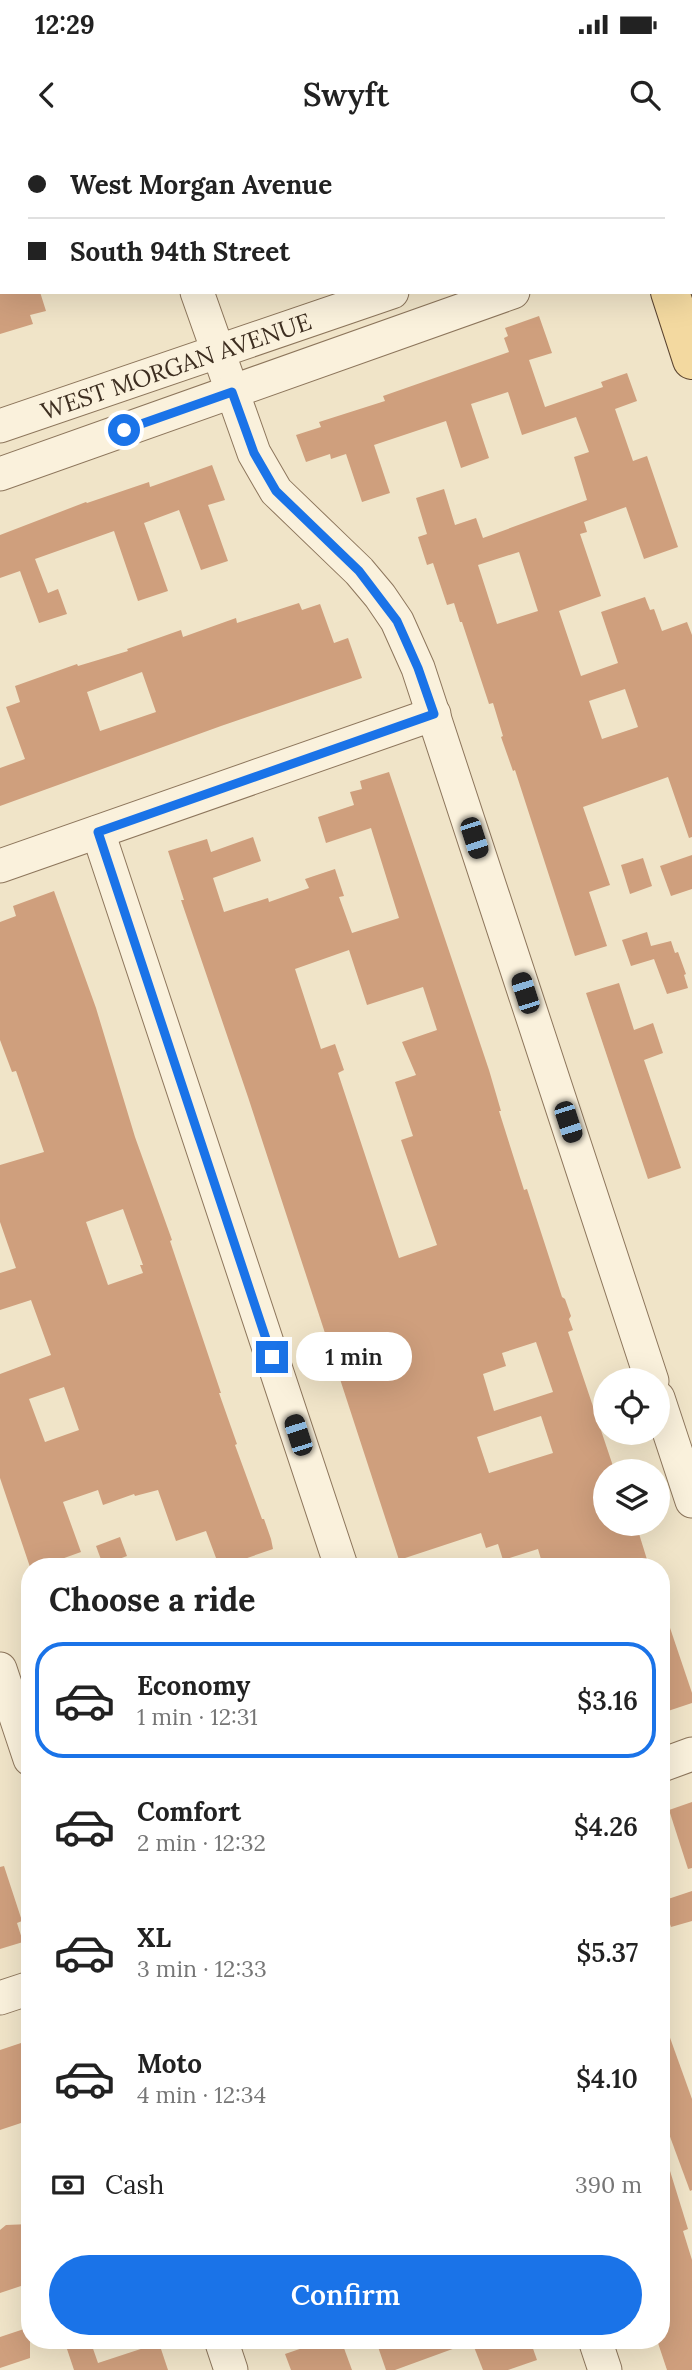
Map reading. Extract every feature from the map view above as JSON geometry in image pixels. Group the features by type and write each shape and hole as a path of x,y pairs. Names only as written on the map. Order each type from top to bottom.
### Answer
{"main road":[{"path":"671,294 692,360"}],"street":[{"path":"198,294 254,453 276,491 359,571 397,621 418,668 648,1368"},
{"name":"WEST MORGAN AVENUE","path":"0,426 386,294"},
{"name":"WEST MORGAN AVENUE","path":"0,474 500,295"},
{"path":"0,866 434,714"},
{"path":"98,832 338,1558"},
{"path":"670,1434 692,1501"},
{"path":"0,1669 21,1732"},
{"path":"670,1762 692,1754"},
{"path":"0,1998 21,1991"},
{"path":"224,2349 231,2370"},
{"path":"598,2349 605,2370"}],"building":[{"path":"0,294 41,294 46,311 30,315 33,324 0,334"},
{"path":"539,316 552,353 529,360 545,407 603,387 601,382 627,373 637,401 615,409 633,461 647,456 678,547 644,559 626,507 584,522 587,532 580,534 601,596 559,611 581,676 618,663 601,612 645,597 650,610 654,609 662,631 687,622 692,635 692,837 689,838 668,777 583,807 610,885 589,892 607,946 575,956 515,770 513,771 501,737 503,736 493,703 489,704 454,603 447,605 433,563 427,565 418,537 427,534 416,498 444,489 455,525 476,518 483,538 587,500 574,457 589,452 576,417 522,435 508,392 471,404 489,458 461,468 446,421 374,445 390,493 362,502 346,454 331,459 330,454 306,462 296,435 321,427 319,422 385,401 383,396 509,352 504,338 508,336 505,328","holes":["519,552 538,611 497,624 478,565","625,689 638,727 602,739 589,701"]},
{"path":"212,465 225,500 208,505 228,561 201,570 179,510 144,523 168,591 138,601 114,531 35,559 48,593 58,589 67,614 39,623 20,571 0,578 0,535 86,502 149,482 150,487"},
{"path":"299,603 302,610 320,604 334,643 348,638 362,678 0,806 0,768 25,759 6,707 20,702 15,686 77,664 78,666 128,651 127,649 181,630 183,637 236,618 237,623","holes":["142,672 156,712 100,731 87,692"]},
{"path":"389,772 489,1070 524,1190 527,1189 562,1297 571,1316 569,1319 573,1330 568,1332 593,1406 593,1445 606,1445 611,1459 593,1459 593,1536 640,1536 647,1558 541,1558 538,1549 502,1558 498,1544 486,1548 481,1533 398,1558 181,900 184,900 168,851 207,839 211,852 253,837 261,861 213,878 224,912 268,898 269,902 309,888 305,879 335,869 344,896 339,897 352,933 399,918 371,828 326,843 318,817 354,805 350,792 362,789 360,781","holes":["349,950 367,1005 423,987 437,1030 402,1042 416,1075 395,1082 413,1136 401,1140 437,1245 399,1258 338,1073 344,1070 335,1044 321,1049 295,969","536,1342 553,1392 494,1411 483,1374 506,1366 502,1353","541,1416 553,1453 489,1473 477,1437"]},
{"path":"692,855 692,889 671,896 660,866"},
{"path":"643,858 652,886 630,894 621,865"},
{"path":"54,891 96,1008 135,1137 172,1240 170,1241 237,1444 235,1445 273,1549 247,1558 216,1558 206,1531 176,1541 158,1490 135,1496 134,1494 103,1505 98,1490 63,1502 81,1552 64,1558 27,1558 0,1478 0,1374 51,1355 31,1300 0,1310 0,1273 16,1268 0,1222 0,1165 44,1152 16,1071 12,1072 0,1040 0,922 16,916 13,906","holes":["123,1209 143,1265 140,1265 143,1273 108,1285 86,1222","64,1387 79,1430 45,1442 29,1399"]},
{"path":"647,932 651,946 671,941 686,974 684,975 688,988 667,994 654,959 631,966 622,940"},
{"path":"619,983 634,1030 653,1023 663,1053 644,1060 681,1168 648,1179 586,993"},
{"path":"120,1537 127,1556 100,1558 96,1546"},
{"path":"670,1628 692,1693 692,1703 670,1710"},
{"path":"692,1802 692,1868 688,1869 670,1810"},
{"path":"4,1866 21,1918 21,1921 17,1923 21,1943 0,1949 0,1867"},
{"path":"692,1891 692,1921 671,1927 670,1898"},
{"path":"670,2038 692,2099 690,2191 670,2137"},
{"path":"21,2043 21,2123 0,2130 0,2050"},
{"path":"670,2171 688,2229 683,2231 692,2260 692,2370 667,2370 660,2349 670,2349"},
{"path":"21,2224 21,2286 0,2293 0,2230 6,2225"},
{"path":"21,2330 21,2349 30,2349 30,2358 0,2368 0,2337"},
{"path":"67,2349 93,2349 98,2363 141,2349 161,2349 168,2370 74,2370"},
{"path":"300,2349 344,2349 352,2370 291,2370 285,2354"},
{"path":"379,2349 453,2349 395,2370 386,2370"},
{"path":"475,2349 533,2349 537,2360 508,2370 483,2370"}],"route":[{"path":"124,430 232,392 254,453 276,491 359,571 397,621 418,668 434,714 98,832 272,1357"}]}
